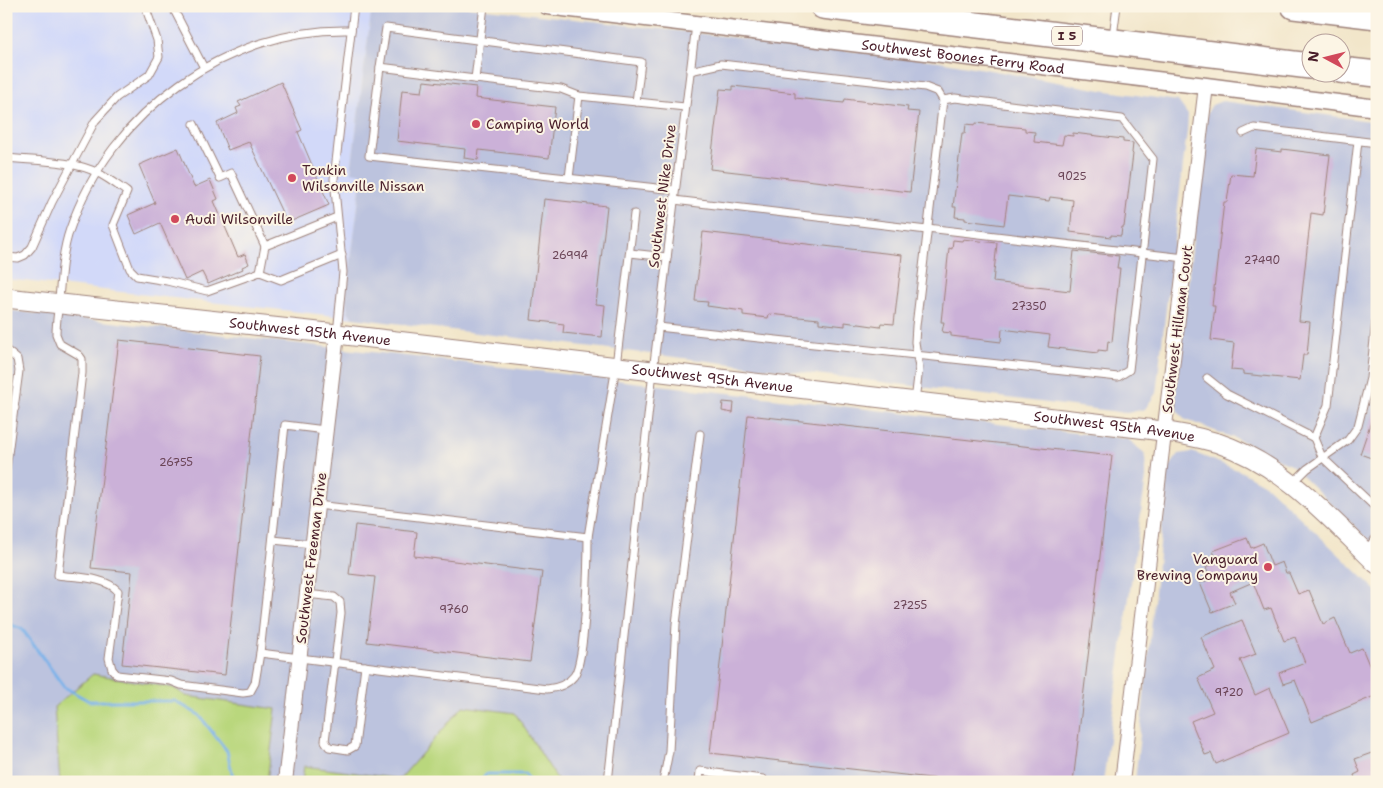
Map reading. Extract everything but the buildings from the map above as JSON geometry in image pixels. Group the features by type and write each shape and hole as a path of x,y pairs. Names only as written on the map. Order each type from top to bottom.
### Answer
{"highway":[{"name":"I 5","path":"823,6 1300,65"},
{"path":"1294,6 1377,16"},
{"path":"1350,71 1377,74"}],"main road":[{"name":"Southwest 95th Avenue","path":"6,298 616,366 1194,436 1232,449 1266,466 1293,483 1371,558"}],"street":[{"name":"Southwest Boones Ferry Road","path":"547,6 1377,108"},
{"name":"Southwest Hillman Court","path":"1122,782 1206,86"},
{"name":"Southwest Freeman Drive","path":"285,782 337,334"}],"lane":[{"path":"6,257 18,258 25,255 32,247 52,202 95,121 117,97 149,75 159,57 158,40 145,6"},
{"path":"172,6 204,68"},
{"path":"337,334 343,272 334,179 354,6"},
{"path":"475,79 484,6"},
{"path":"1113,42 1117,6"},
{"name":"Southwest Nike Drive","path":"608,782 658,327 696,25"},
{"path":"636,102 641,62 386,28 369,156 675,190"},
{"path":"326,430 285,425 260,653 255,683 250,692 243,693 181,685 171,681 117,675 112,669 109,658 118,591 111,584 100,581 58,575 82,373 82,359 79,355 60,344 56,334 63,255 69,230 88,185 124,134 159,100 204,68 238,52 283,36 332,30 351,30"},
{"path":"690,71 720,64 925,87 938,92 942,100 916,326 919,368 915,402"},
{"path":"380,67 561,89 580,96 685,107"},
{"path":"569,178 580,96"},
{"path":"658,327 1118,377 1129,370 1153,159 1122,119 955,98 942,100"},
{"path":"194,124 220,178 231,173 265,246 260,272"},
{"path":"1243,133 1254,128 1377,143"},
{"path":"1314,438 1328,405 1358,141"},
{"path":"6,158 72,165 97,172 127,192 113,225 130,269 137,276 167,280 207,291 260,272 281,280 342,255"},
{"path":"674,200 1185,258"},
{"path":"260,653 547,689 560,687 575,675 580,656 588,566 588,537 616,366 634,214"},
{"path":"265,246 337,217"},
{"path":"630,253 667,257"},
{"path":"1293,483 1322,457 1348,440 1358,426 1373,378 1377,311"},
{"path":"6,350 17,359 19,371 6,469"},
{"path":"1207,378 1227,394 1314,438 1322,457 1377,509"},
{"path":"6,408 15,408"},
{"path":"663,782 669,751 676,624 700,434"},
{"path":"317,506 588,537"},
{"path":"1371,558 1377,536"},
{"path":"273,540 312,544"},
{"path":"306,594 334,597 340,602 341,613 325,741 329,747 348,750 355,746 365,666"},
{"path":"699,782 700,771 763,779 763,782"}],"shaded area":[{"path":"6,6 372,6 351,171 362,173 346,299 348,311 353,318 6,279"},
{"path":"372,6 461,6 939,61 1107,91 1178,101 1188,115 1187,131 1156,393 1145,409 1127,413 353,318 348,311 346,299 362,174 351,172"},
{"path":"1222,101 1377,122 1377,548 1292,466 1244,442 1184,419 1177,410 1176,392 1207,113 1212,105"},
{"path":"6,310 1128,439 1145,454 1146,477 1103,782 6,782"},
{"path":"1192,452 1240,471 1267,486 1377,591 1377,782 1135,782 1168,469 1179,454"}],"green space":[{"path":"93,674 174,688 186,696 276,709 267,782 60,782 54,707"},
{"path":"463,706 515,713 559,782 302,782 304,766 400,779"}],"waterway":[{"path":"6,623 22,629 64,687 89,701 175,701 199,715 227,751 234,782"},
{"path":"478,782 487,774 525,774 530,782"}],"place":[{"name":"Camping World","path":"476,124"},
{"name":"Tonkin Wilsonville Nissan","path":"292,178"},
{"name":"Audi Wilsonville","path":"175,219"},
{"name":"Vanguard Brewing Company","path":"1268,567"}]}
